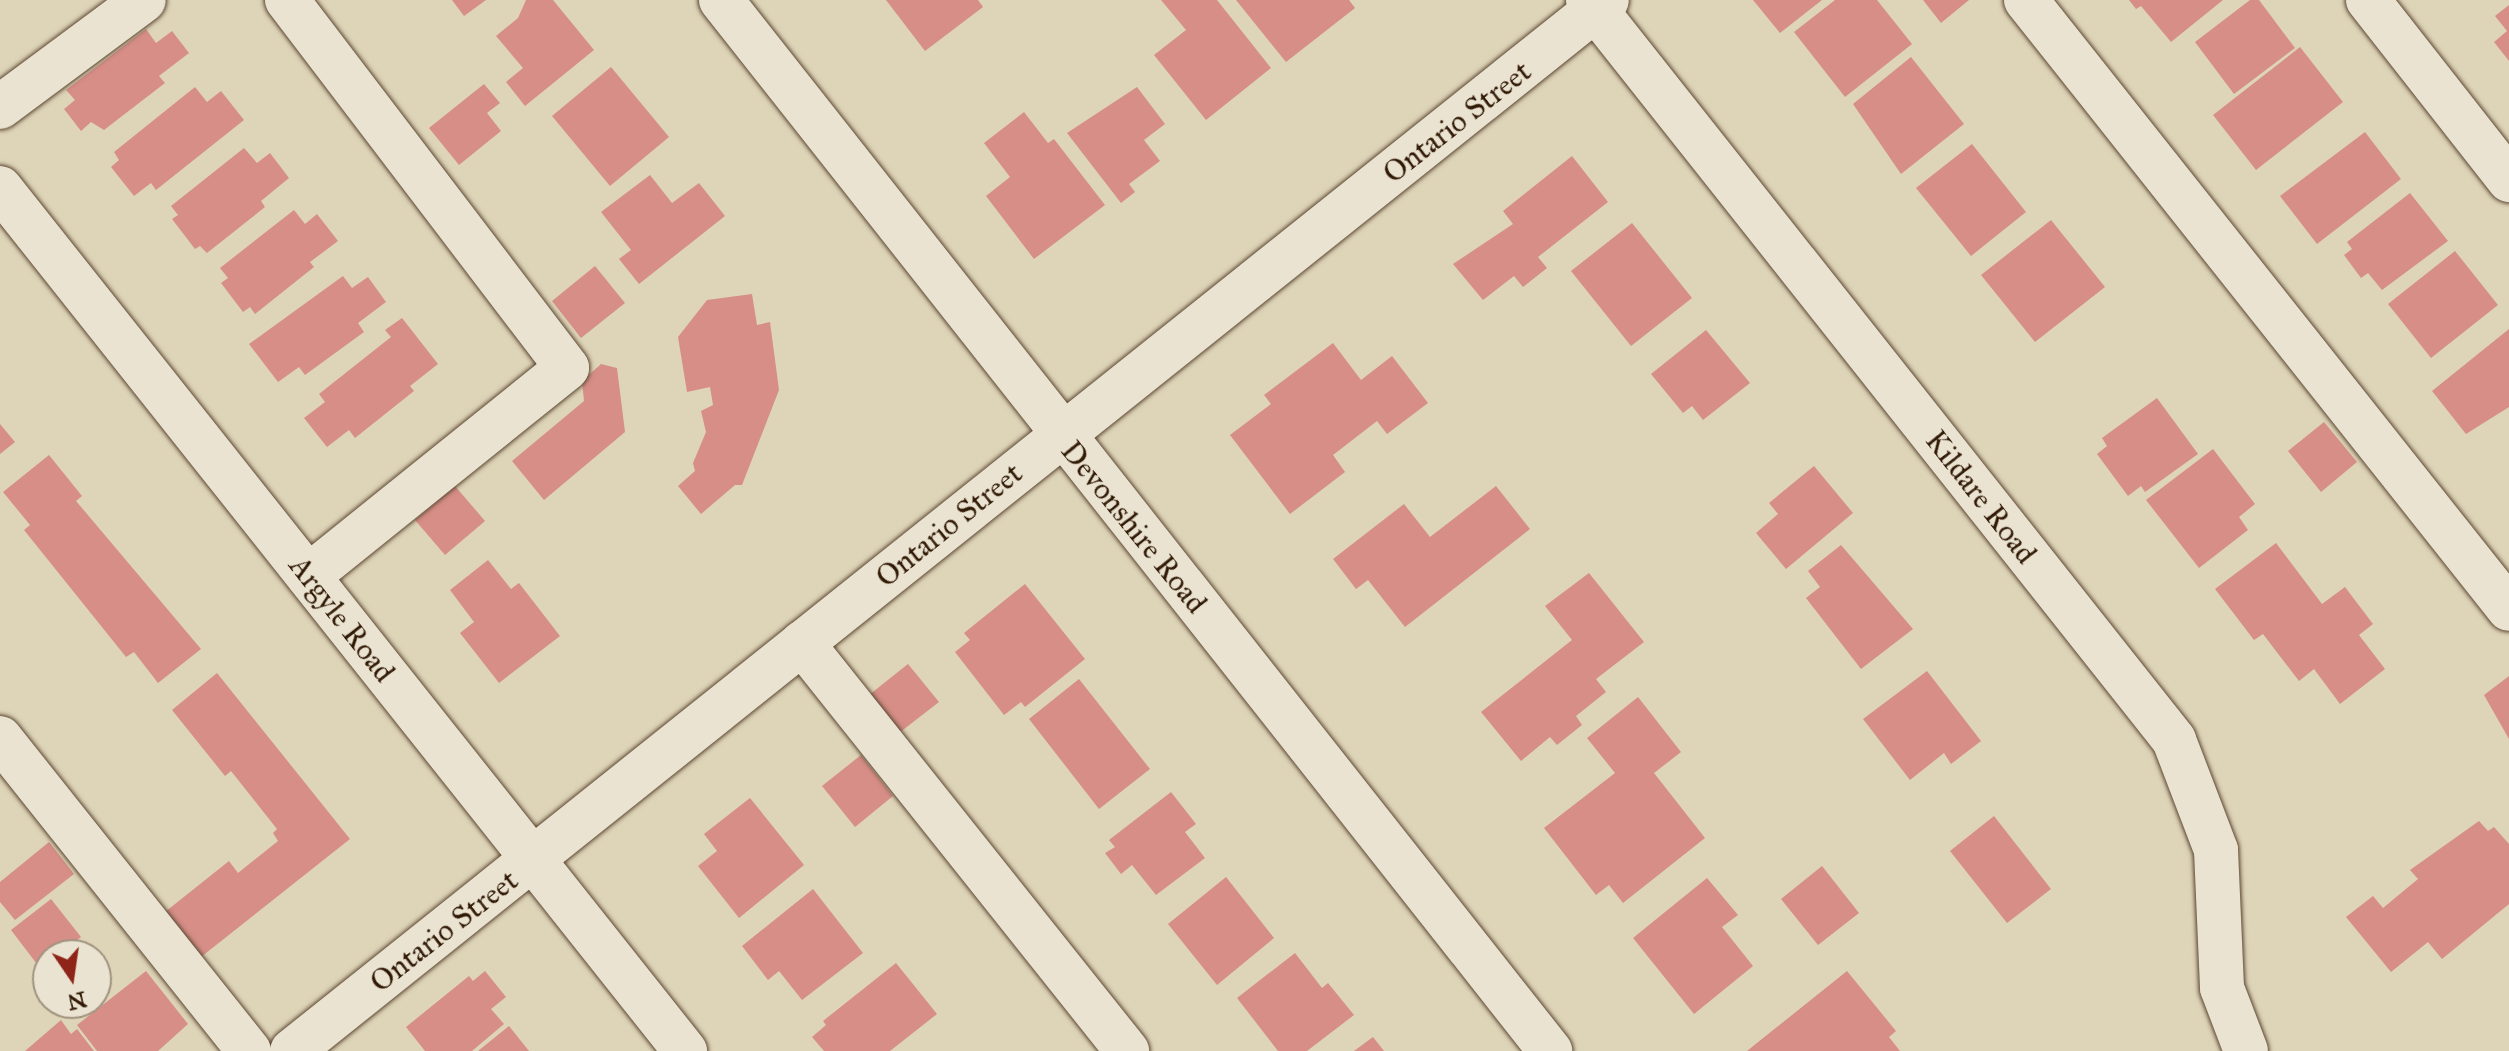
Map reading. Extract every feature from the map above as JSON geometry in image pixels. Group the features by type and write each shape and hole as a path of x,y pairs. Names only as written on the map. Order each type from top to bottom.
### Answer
{"street":[{"path":"0,107 144,0"},
{"path":"287,0 567,368 308,576"},
{"name":"Devonshire Road","path":"721,0 1061,436 1550,1051"},
{"path":"2026,0 2509,609"},
{"path":"2368,0 2509,180"},
{"name":"Ontario Street","path":"292,1051 534,860 1597,3"},
{"name":"Kildare Road","path":"1597,3 2174,740 2216,850 2222,988 2246,1051"},
{"name":"Argyle Road","path":"0,188 685,1051"},
{"path":"802,643 1127,1051"},
{"path":"0,738 249,1051"}],"building":[{"path":"452,0 486,0 464,16"},
{"path":"526,0 553,0 594,50 525,106 506,82 523,68 496,36 518,18"},
{"path":"886,0 978,0 983,7 925,51"},
{"path":"1161,0 1217,0 1271,68 1206,120 1154,55 1186,30"},
{"path":"1236,0 1349,0 1355,8 1286,62"},
{"path":"1753,0 1822,0 1780,33"},
{"path":"1835,0 1877,0 1912,44 1845,97 1794,32"},
{"path":"1923,0 1969,0 1941,23"},
{"path":"2129,0 2223,0 2171,42 2141,6 2136,9"},
{"path":"2250,0 2259,0 2295,48 2234,94 2195,42"},
{"path":"2509,5 2509,61 2494,42 2507,31 2495,16"},
{"path":"146,29 156,43 172,31 189,53 159,76 165,83 104,130 91,122 81,131 64,109 75,100 66,90"},
{"path":"2300,47 2343,102 2256,170 2213,115"},
{"path":"1911,57 1964,124 1901,174 1853,104"},
{"path":"611,67 669,137 610,186 552,116"},
{"path":"484,84 500,103 487,113 501,131 459,165 429,128"},
{"path":"195,87 207,102 221,91 244,120 156,190 151,183 134,196 111,167 119,160 114,152"},
{"path":"1137,87 1165,124 1144,140 1160,161 1129,184 1135,192 1121,203 1067,133"},
{"path":"1024,112 1048,143 1054,139 1105,205 1034,259 986,196 1010,177 984,143"},
{"path":"2365,132 2401,179 2317,244 2280,196"},
{"path":"1972,144 2026,212 1971,256 1916,188"},
{"path":"244,148 257,163 270,153 289,178 261,201 265,207 207,253 200,246 195,249 172,219 178,215 171,206"},
{"path":"1572,156 1608,202 1538,257 1547,268 1523,287 1514,276 1483,300 1453,264 1513,224 1503,211"},
{"path":"650,175 672,203 699,183 725,216 639,284 619,259 631,250 601,212"},
{"path":"2410,193 2448,241 2382,290 2368,273 2361,278 2344,255 2352,249 2347,242"},
{"path":"294,210 305,224 317,214 338,241 310,262 314,267 255,314 250,307 243,312 221,283 228,278 220,268"},
{"path":"2051,220 2105,287 2035,342 1981,275"},
{"path":"1632,223 1692,298 1631,346 1571,271"},
{"path":"2455,251 2498,305 2431,358 2388,304"},
{"path":"595,266 625,303 581,338 552,301"},
{"path":"343,276 352,288 368,277 386,302 358,323 364,332 305,375 299,367 278,382 249,344"},
{"path":"752,294 757,325 770,322 779,390 742,485 735,485 701,514 678,486 695,471 693,463 706,432 701,411 713,405 710,387 687,392 678,337 707,300"},
{"path":"402,318 438,364 410,386 414,391 355,438 349,430 327,447 304,418 325,402 319,394 391,337 385,330"},
{"path":"2509,329 2509,407 2466,434 2432,391"},
{"path":"1706,330 1750,383 1703,420 1692,406 1683,413 1651,374"},
{"path":"1333,343 1361,380 1392,356 1428,403 1387,434 1377,421 1333,455 1345,472 1290,514 1230,435 1271,404 1264,395"},
{"path":"601,364 617,368 625,432 544,500 512,461 584,401 582,381"},
{"path":"2157,398 2198,454 2145,492 2141,486 2128,496 2097,454 2107,446 2102,438"},
{"path":"2324,422 2357,462 2321,492 2288,451"},
{"path":"0,424 15,442 0,454"},
{"path":"2213,449 2255,504 2239,517 2248,530 2199,568 2146,500"},
{"path":"49,455 82,496 76,501 201,649 158,683 134,652 126,657 24,530 30,525 3,492"},
{"path":"1814,466 1853,513 1786,569 1756,533 1778,514 1769,503"},
{"path":"455,486 485,521 445,555 415,520"},
{"path":"1496,486 1530,529 1405,627 1368,580 1356,589 1333,559 1404,504 1430,537"},
{"path":"2276,543 2322,604 2345,587 2373,624 2359,635 2385,669 2340,704 2314,669 2299,681 2263,634 2254,640 2215,589"},
{"path":"1841,545 1913,629 1861,669 1806,598 1820,587 1808,571"},
{"path":"488,560 511,589 519,583 560,636 499,683 460,633 474,622 450,590"},
{"path":"1589,573 1644,642 1596,679 1606,692 1576,716 1582,725 1557,745 1550,737 1521,761 1481,712 1572,640 1545,606"},
{"path":"1025,584 1085,659 1025,707 1021,702 1004,715 955,652 970,640 964,633"},
{"path":"908,664 939,702 899,733 869,695"},
{"path":"1927,671 1981,741 1951,764 1944,753 1910,780 1863,719"},
{"path":"217,673 350,839 201,957 165,912 229,861 238,873 278,841 273,833 277,829 231,771 225,776 172,710"},
{"path":"2509,676 2509,739 2484,695"},
{"path":"1079,679 1150,769 1099,809 1029,719"},
{"path":"1638,697 1681,752 1654,773 1705,838 1623,903 1609,885 1596,895 1544,828 1615,773 1587,738"},
{"path":"861,755 893,796 855,827 822,786"},
{"path":"1171,792 1196,824 1185,832 1205,858 1156,895 1132,865 1121,874 1105,853 1115,847 1109,840"},
{"path":"750,798 804,865 739,918 698,866 717,851 704,834"},
{"path":"1994,816 2051,889 2007,923 1950,851"},
{"path":"2479,821 2488,831 2494,827 2509,844 2509,904 2442,959 2428,942 2391,972 2346,917 2373,896 2383,908 2418,879 2410,870"},
{"path":"49,842 74,874 15,920 0,902 0,882"},
{"path":"1822,866 1859,913 1818,945 1781,899"},
{"path":"1226,877 1274,938 1217,985 1168,924"},
{"path":"1707,878 1738,915 1722,927 1753,966 1694,1014 1633,938"},
{"path":"813,889 863,953 802,1000 779,971 768,980 742,946"},
{"path":"51,899 81,937 32,939 32,958 11,930"},
{"path":"1295,953 1322,988 1328,983 1354,1015 1307,1051 1278,1051 1237,998"},
{"path":"896,963 937,1014 890,1051 824,1051 812,1037 826,1025 823,1021"},
{"path":"146,971 188,1024 158,1051 97,1051 77,1025 85,1019 112,1019 112,998"},
{"path":"485,971 506,997 491,1009 504,1024 472,1051 425,1051 406,1027 469,976 473,981"},
{"path":"1847,971 1896,1031 1889,1037 1900,1051 1747,1051"},
{"path":"61,1020 71,1034 77,1029 94,1051 25,1051"},
{"path":"509,1026 529,1051 478,1051"},
{"path":"1373,1037 1384,1051 1354,1051"}]}
